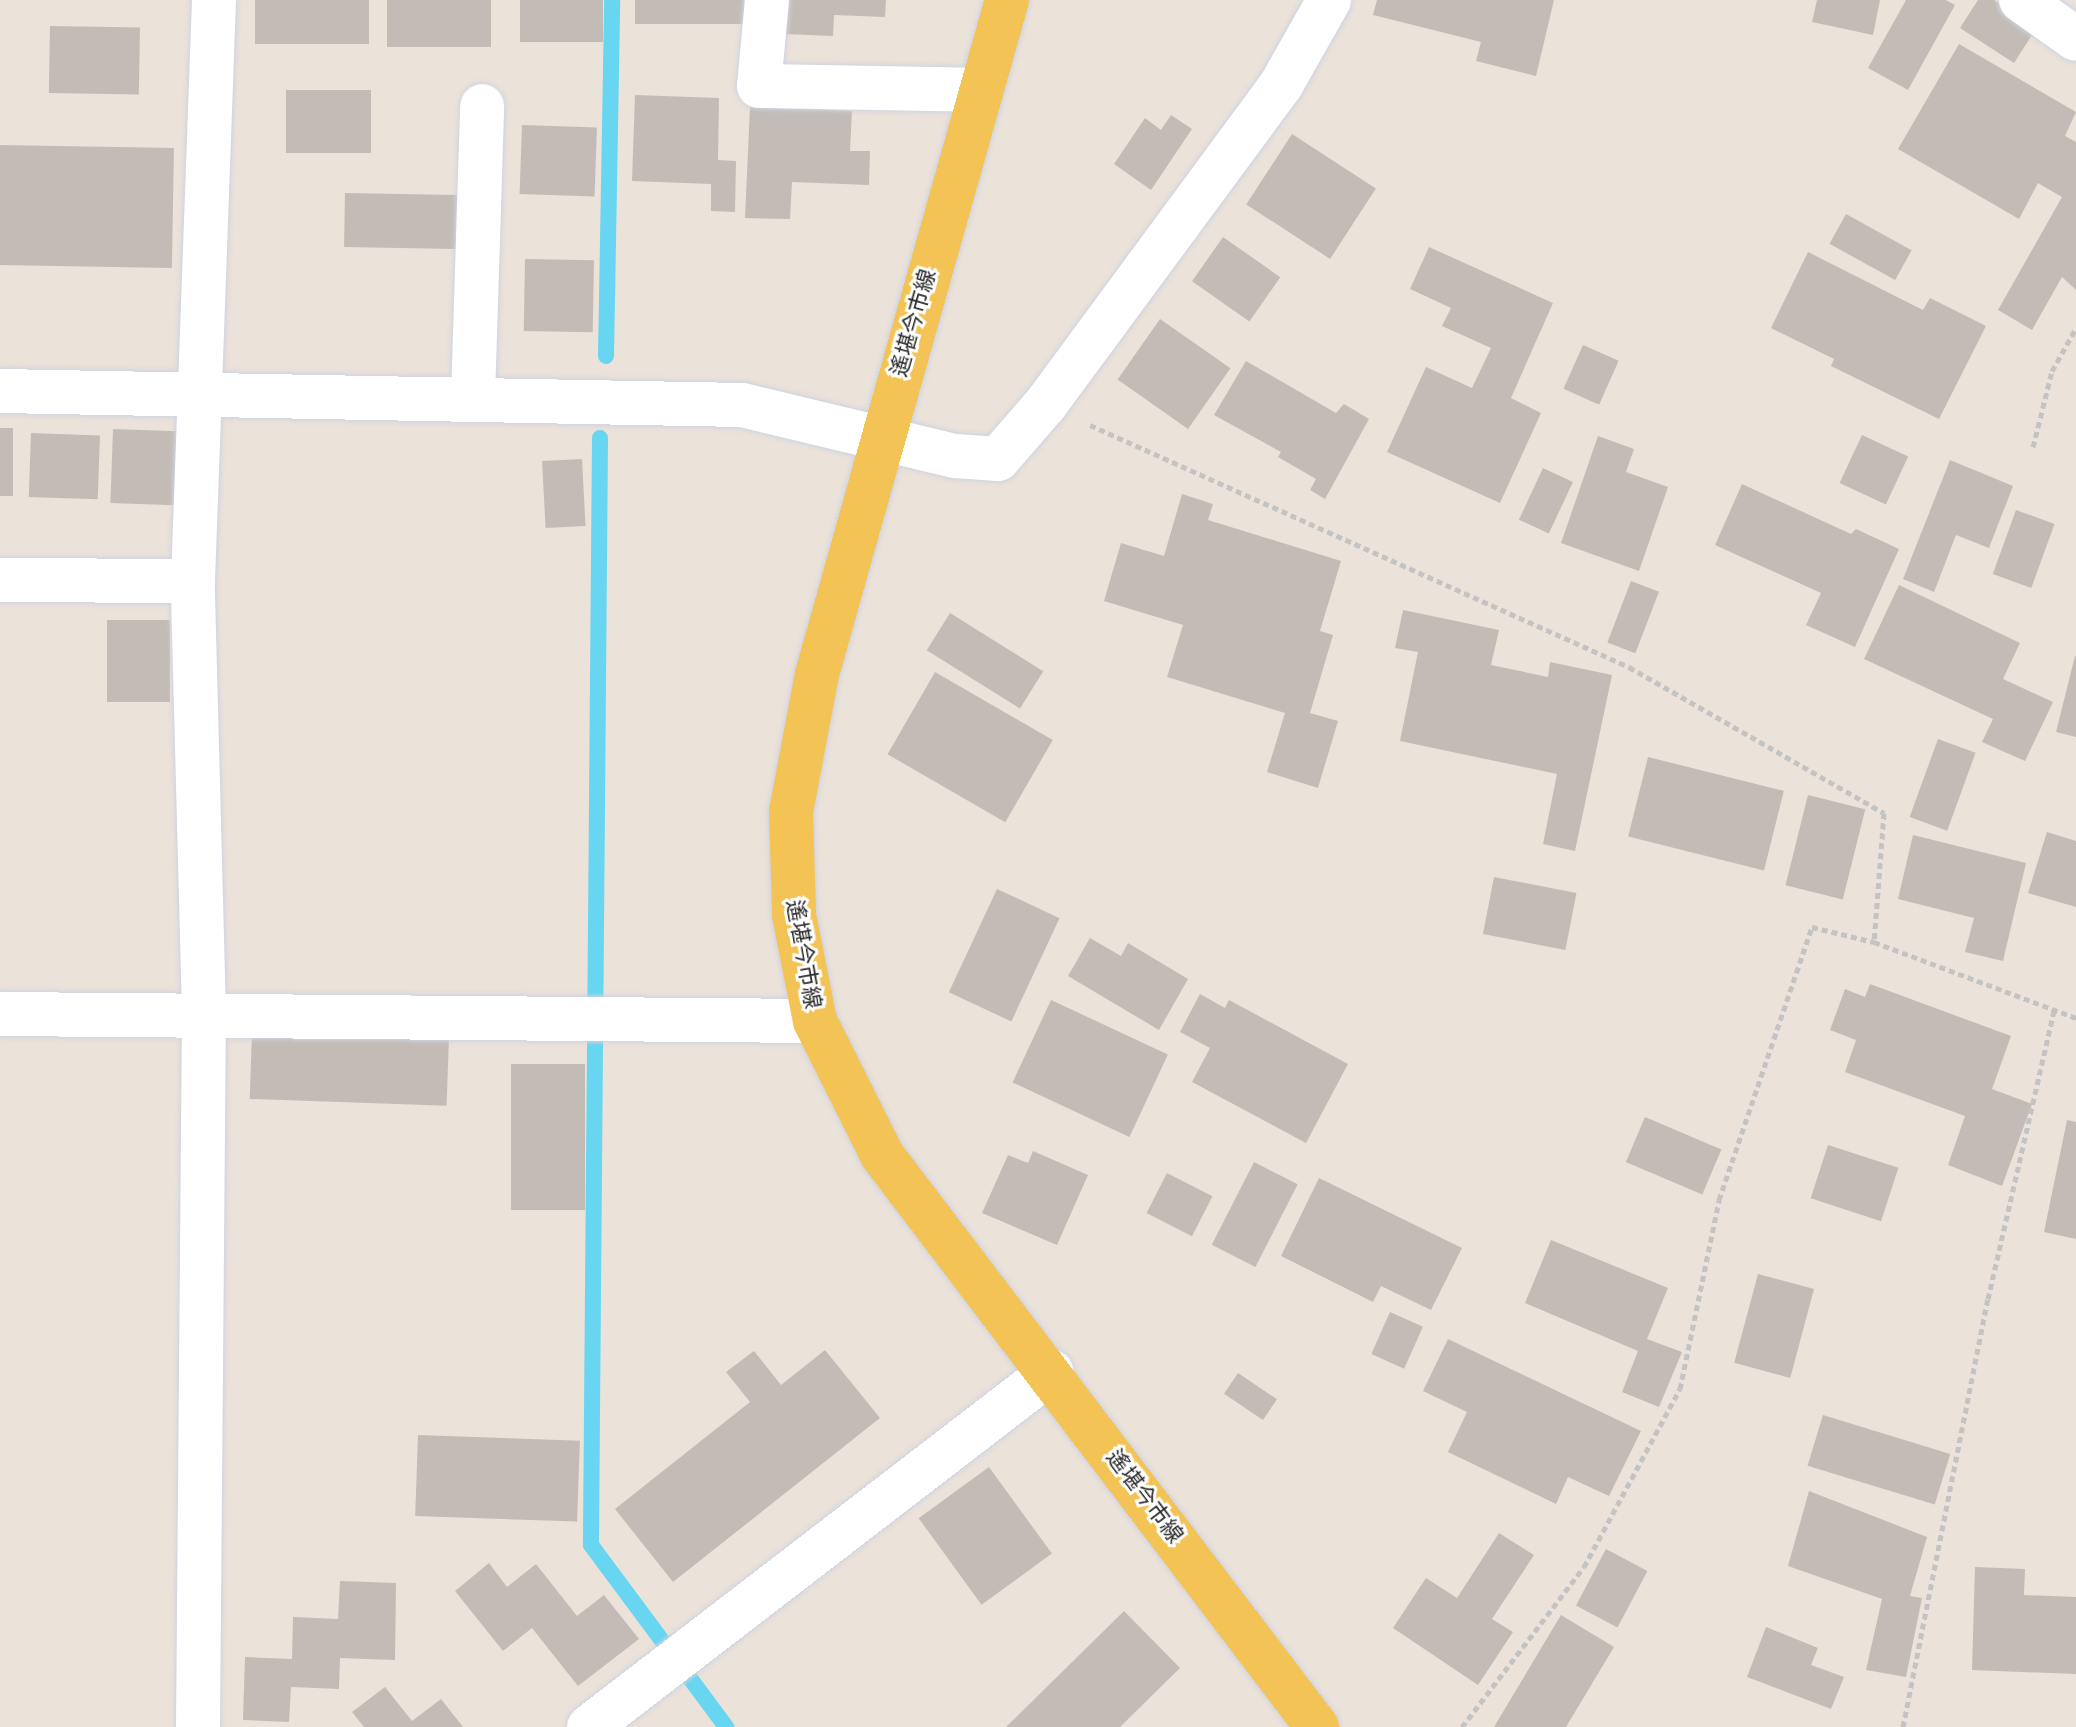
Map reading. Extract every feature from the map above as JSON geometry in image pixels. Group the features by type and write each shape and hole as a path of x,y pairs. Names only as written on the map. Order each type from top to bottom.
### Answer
{"main road":[{"name":"遙堪今市線","path":"1007,0 880,436 817,674 791,811 794,915 815,1021 882,1155 1051,1372 1317,1727"}],"street":[{"path":"198,1727 204,1014 193,581 214,0"},
{"path":"767,0 759,86 981,90"},
{"path":"0,391 198,391 742,405 955,456 998,459 1045,405 1281,85 1329,0"},
{"path":"2021,0 2076,39"},
{"path":"473,398 482,106"},
{"path":"0,580 193,581"},
{"path":"0,1014 815,1021"},
{"path":"589,1727 1051,1372"}],"path":[{"path":"2033,447 2052,371 2076,328"},
{"path":"1045,405 1629,667 1884,813 1874,942"},
{"path":"1462,1727 1584,1567 1680,1389 1719,1200 1812,927 1874,942 2076,1018"},
{"path":"1903,1727 1988,1299 2054,1010"}],"building":[{"path":"255,0 369,0 369,44 255,44"},
{"path":"387,0 491,0 491,47 387,47"},
{"path":"520,0 603,0 603,42 520,42"},
{"path":"635,0 744,0 744,24 635,24"},
{"path":"787,0 886,0 885,17 834,15 833,36 785,34"},
{"path":"1377,0 1554,0 1536,76 1476,61 1481,42 1373,15"},
{"path":"1817,0 1880,0 1873,35 1812,22"},
{"path":"1906,0 1946,0 1955,5 1908,90 1868,68"},
{"path":"1978,0 1994,0 2037,27 2014,63 1960,28"},
{"path":"50,26 140,28 139,95 49,93"},
{"path":"1959,44 2076,112 2065,136 2076,142 2076,290 2062,277 2032,330 1998,310 2062,197 2038,183 2019,219 1898,149"},
{"path":"286,90 371,90 371,153 286,153"},
{"path":"635,95 719,98 718,160 736,161 735,212 711,211 711,184 632,181"},
{"path":"750,107 852,111 850,151 870,151 869,185 792,182 790,219 745,218"},
{"path":"1171,115 1192,129 1151,190 1114,164 1145,118 1161,130"},
{"path":"522,125 597,128 595,197 520,194"},
{"path":"1292,134 1376,188 1330,259 1246,204"},
{"path":"0,145 174,148 172,268 0,265"},
{"path":"345,193 457,195 456,249 344,247"},
{"path":"1846,214 1912,250 1895,280 1830,244"},
{"path":"1223,237 1280,277 1249,321 1192,281"},
{"path":"1429,247 1553,303 1511,398 1541,413 1500,503 1387,452 1426,367 1472,388 1491,348 1442,326 1451,308 1410,289"},
{"path":"1808,252 1923,310 1930,298 1986,326 1939,419 1831,366 1834,359 1771,328"},
{"path":"525,259 594,260 593,332 524,331"},
{"path":"1160,319 1230,368 1188,429 1118,380"},
{"path":"1583,345 1619,361 1599,405 1563,389"},
{"path":"1246,361 1336,413 1344,404 1369,419 1325,499 1310,490 1316,479 1278,457 1281,452 1214,415"},
{"path":"0,428 13,428 13,496 0,496"},
{"path":"113,429 177,431 174,505 110,503"},
{"path":"31,433 100,435 98,499 29,497"},
{"path":"1862,435 1908,457 1886,505 1840,483"},
{"path":"1598,436 1634,449 1626,472 1668,487 1639,571 1561,543"},
{"path":"582,459 586,526 546,528 542,461"},
{"path":"1950,460 2013,486 1989,548 1956,535 1934,592 1903,579"},
{"path":"1543,468 1573,482 1549,534 1519,520"},
{"path":"1742,484 1851,534 1856,529 1899,549 1855,647 1806,625 1821,593 1715,545"},
{"path":"1182,494 1213,504 1208,520 1341,561 1320,631 1333,635 1310,713 1338,721 1318,788 1267,772 1285,713 1167,677 1183,625 1104,601 1121,543 1164,556"},
{"path":"2016,510 2055,524 2031,588 1993,574"},
{"path":"1631,581 1659,592 1635,653 1607,643"},
{"path":"1899,585 2020,643 2003,679 2053,702 2025,761 1982,742 1993,719 1864,659"},
{"path":"1403,610 1499,630 1491,665 1548,677 1550,662 1612,675 1575,851 1543,844 1557,774 1400,741 1418,652 1395,648"},
{"path":"950,613 1043,671 1020,709 927,650"},
{"path":"107,620 170,620 170,702 107,702"},
{"path":"2076,656 2076,737 2056,732"},
{"path":"935,672 1053,740 1005,822 888,754"},
{"path":"1938,739 1976,753 1947,831 1910,817"},
{"path":"1648,757 1784,791 1764,870 1628,837"},
{"path":"1808,795 1865,809 1843,900 1786,885"},
{"path":"2047,832 2076,841 2076,907 2028,893"},
{"path":"1913,835 2026,863 2003,961 1965,952 1974,918 1898,899"},
{"path":"1494,877 1576,893 1565,950 1483,934"},
{"path":"997,889 1060,918 1011,1021 949,992"},
{"path":"1090,938 1121,956 1128,943 1188,979 1159,1030 1068,976"},
{"path":"1870,984 2011,1036 1992,1089 2032,1104 2002,1186 1948,1165 1965,1116 1845,1072 1856,1040 1830,1030 1845,989 1865,997"},
{"path":"1200,994 1225,1008 1229,1000 1348,1064 1306,1143 1192,1082 1210,1048 1180,1032"},
{"path":"1051,1000 1168,1055 1129,1137 1013,1082"},
{"path":"252,1033 449,1040 447,1106 250,1099"},
{"path":"511,1064 585,1064 585,1210 511,1210"},
{"path":"1645,1117 1721,1149 1702,1195 1626,1162"},
{"path":"2067,1120 2076,1122 2076,1239 2044,1232"},
{"path":"1828,1145 1898,1168 1881,1221 1811,1198"},
{"path":"1033,1151 1088,1175 1057,1245 982,1213 1008,1155 1028,1163"},
{"path":"1254,1162 1298,1184 1255,1267 1212,1245"},
{"path":"1167,1173 1212,1196 1192,1236 1147,1213"},
{"path":"1319,1178 1462,1248 1431,1310 1381,1286 1373,1302 1281,1256"},
{"path":"1551,1240 1668,1288 1647,1339 1682,1352 1659,1407 1622,1392 1638,1351 1525,1303"},
{"path":"1758,1274 1814,1289 1790,1378 1734,1363"},
{"path":"1390,1312 1423,1327 1404,1369 1371,1354"},
{"path":"1448,1339 1641,1431 1609,1496 1568,1477 1556,1504 1448,1452 1467,1412 1423,1391"},
{"path":"825,1350 880,1418 673,1582 615,1509 750,1402 726,1372 754,1351 781,1385"},
{"path":"1238,1373 1277,1399 1263,1420 1224,1394"},
{"path":"1823,1415 1950,1454 1935,1505 1808,1466"},
{"path":"418,1435 580,1441 577,1522 415,1516"},
{"path":"989,1467 1052,1554 982,1605 919,1518"},
{"path":"1809,1491 1927,1537 1910,1596 1922,1598 1906,1677 1866,1670 1882,1599 1788,1566"},
{"path":"1499,1533 1534,1555 1492,1619 1513,1632 1478,1685 1393,1628 1426,1578 1457,1598"},
{"path":"1606,1549 1647,1571 1617,1628 1576,1606"},
{"path":"489,1563 507,1587 536,1564 577,1616 604,1595 639,1639 578,1686 532,1628 503,1651 455,1591"},
{"path":"1975,1567 2025,1569 2024,1595 2076,1597 2076,1674 1972,1670"},
{"path":"340,1581 396,1583 395,1660 340,1658 339,1689 291,1687 289,1722 243,1720 245,1657 292,1659 293,1617 338,1619"},
{"path":"1124,1611 1180,1668 1120,1727 1006,1727"},
{"path":"1561,1615 1614,1647 1566,1727 1494,1727"},
{"path":"1766,1627 1818,1648 1811,1665 1844,1677 1831,1709 1747,1677"},
{"path":"385,1687 412,1721 441,1699 463,1727 364,1727 352,1712"}],"waterway":[{"path":"606,356 612,0"},
{"path":"600,438 591,1545 726,1727"}]}
